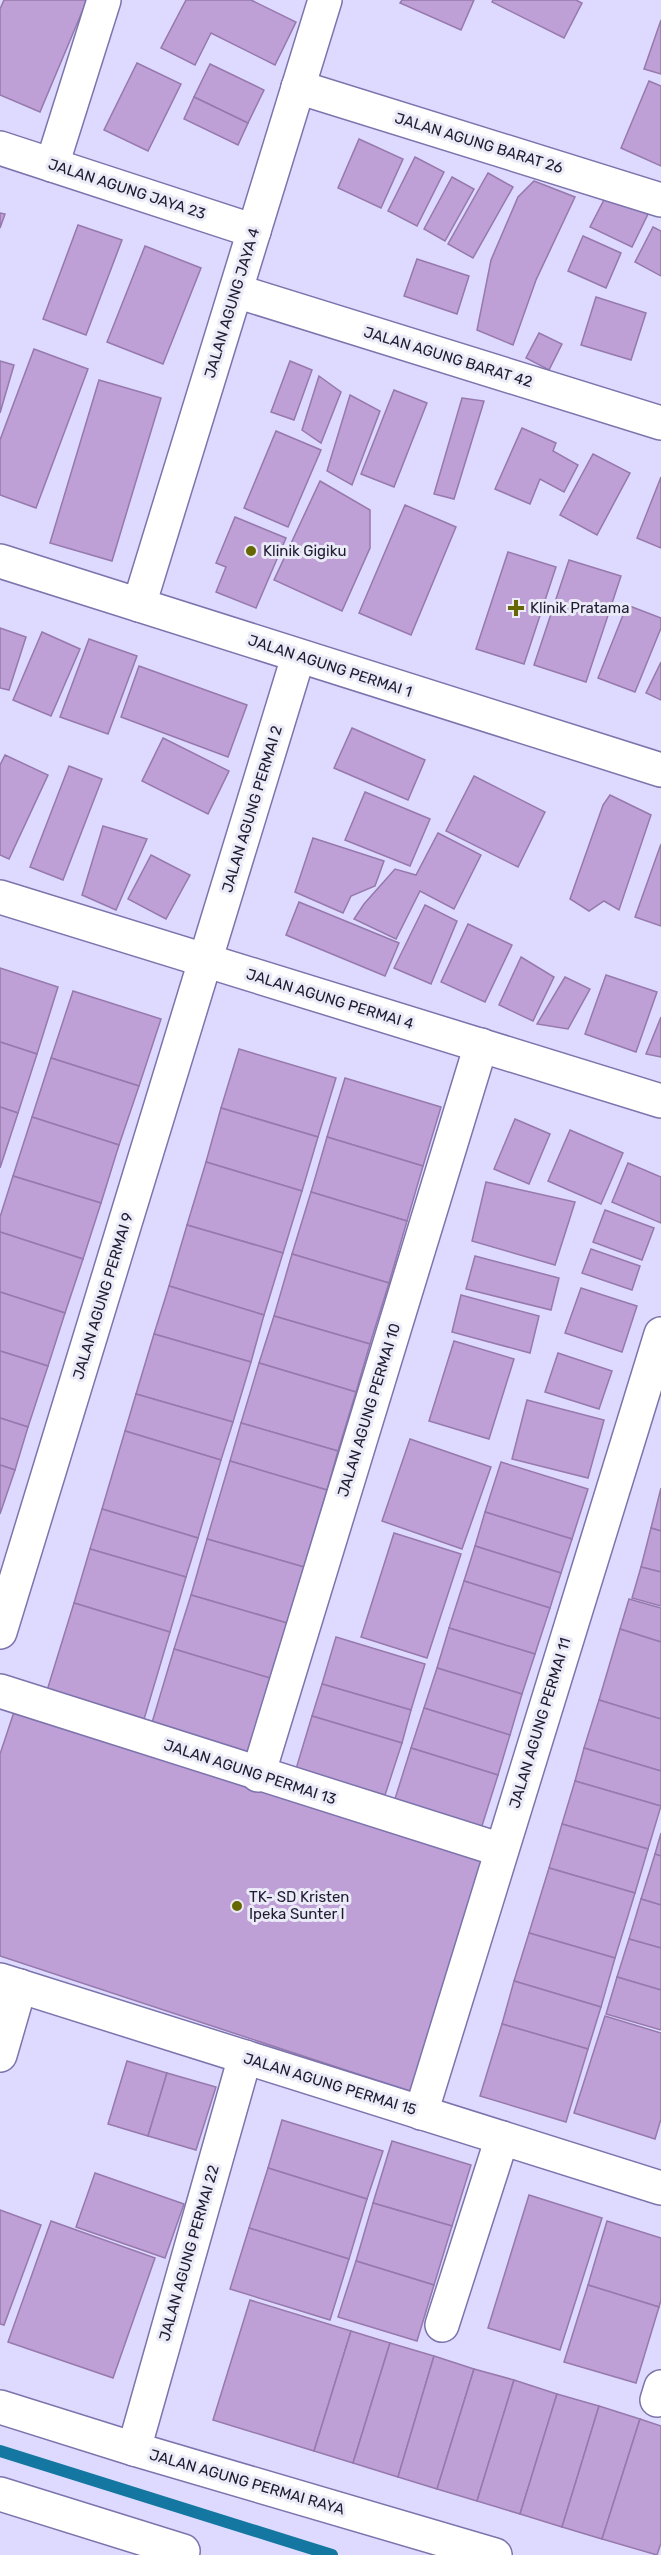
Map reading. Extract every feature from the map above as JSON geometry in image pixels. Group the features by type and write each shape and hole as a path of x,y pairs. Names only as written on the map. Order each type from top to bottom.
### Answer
{"street":[{"path":"52,165 104,0"},
{"name":"JALAN AGUNG JAYA 4","path":"139,605 325,0"},
{"name":"JALAN AGUNG BARAT 26","path":"298,87 661,200"},
{"name":"JALAN AGUNG JAYA 23","path":"0,148 254,231"},
{"name":"JALAN AGUNG BARAT 42","path":"236,291 661,423"},
{"name":"JALAN AGUNG PERMAI 1","path":"0,561 661,770"},
{"name":"JALAN AGUNG PERMAI 2","path":"207,961 298,657"},
{"name":"JALAN AGUNG PERMAI 4","path":"0,897 661,1101"},
{"name":"JALAN AGUNG PERMAI 9","path":"0,1632 207,961"},
{"name":"JALAN AGUNG PERMAI 10","path":"258,1774 481,1046"},
{"name":"JALAN AGUNG PERMAI 11","path":"421,2113 661,1334"},
{"name":"JALAN AGUNG PERMAI 13","path":"0,1691 501,1850"},
{"path":"0,2055 10,1983"},
{"name":"JALAN AGUNG PERMAI 15","path":"10,1983 661,2188"},
{"name":"JALAN AGUNG PERMAI 22","path":"134,2449 245,2057"},
{"path":"442,2325 502,2138"},
{"name":"JALAN AGUNG PERMAI RAYA","path":"0,2407 134,2449 495,2555"},
{"path":"0,2494 116,2543 182,2553"}],"building":[{"path":"4,0 87,0 40,112 0,95 0,9"},
{"path":"186,0 251,0 296,22 275,65 211,33 195,65 161,48"},
{"path":"402,0 474,0 461,30 400,3"},
{"path":"493,0 576,0 582,3 564,38 492,2"},
{"path":"661,20 661,74 644,69"},
{"path":"137,63 181,84 148,151 104,130"},
{"path":"210,64 264,90 248,123 194,97"},
{"path":"649,81 661,86 661,166 621,148"},
{"path":"194,97 248,123 238,145 184,119"},
{"path":"359,139 403,159 381,208 338,188"},
{"path":"415,157 444,172 417,226 388,211"},
{"path":"488,173 513,187 473,258 448,244"},
{"path":"452,177 474,189 445,241 424,229"},
{"path":"534,181 575,197 536,280 513,345 477,330 491,260 518,197"},
{"path":"607,194 648,214 632,247 590,227"},
{"path":"0,213 5,214 0,228"},
{"path":"78,225 122,240 86,335 43,319"},
{"path":"653,227 661,231 661,276 635,262"},
{"path":"583,236 621,253 606,288 568,271"},
{"path":"145,246 201,268 163,364 107,342"},
{"path":"417,259 469,276 457,314 404,296"},
{"path":"596,297 646,313 631,360 581,345"},
{"path":"539,333 562,344 549,370 526,358"},
{"path":"34,349 88,369 36,508 0,495 0,440"},
{"path":"0,361 14,365 0,413"},
{"path":"290,361 312,370 294,420 271,412"},
{"path":"319,376 341,392 321,443 302,430"},
{"path":"99,380 161,398 112,561 50,543"},
{"path":"394,390 427,403 394,487 361,474"},
{"path":"350,395 380,411 352,485 327,471"},
{"path":"462,398 484,401 454,499 434,494"},
{"path":"522,428 556,443 553,451 578,465 564,492 540,479 530,504 495,489"},
{"path":"276,431 321,450 288,527 244,508"},
{"path":"593,454 630,473 597,535 560,515"},
{"path":"661,477 661,548 637,538"},
{"path":"320,481 370,510 370,548 342,611 274,580"},
{"path":"405,505 456,527 411,635 359,613"},
{"name":"Klinik Gigiku","path":"235,517 286,538 256,608 216,592 226,567 216,563"},
{"name":"Klinik Pratama","path":"508,552 556,567 524,664 476,649"},
{"path":"569,560 621,576 586,682 534,665"},
{"path":"627,605 661,618 661,628 635,692 598,678"},
{"path":"0,628 26,637 9,690 0,688"},
{"path":"42,632 80,649 51,716 13,700"},
{"path":"89,639 137,656 108,734 60,717"},
{"path":"661,662 661,700 646,693"},
{"path":"139,666 247,705 228,757 121,717"},
{"path":"352,728 425,760 408,800 334,768"},
{"path":"163,738 229,771 208,814 142,781"},
{"path":"5,755 48,775 9,859 0,855 0,765"},
{"path":"69,766 102,779 63,880 30,867"},
{"path":"474,776 545,812 518,867 446,831"},
{"path":"365,792 430,819 410,866 345,840"},
{"path":"610,795 651,815 619,910 604,901 589,911 570,899 603,805"},
{"path":"103,826 147,839 116,910 82,895"},
{"path":"438,833 481,855 454,909 420,891 396,939 354,919 395,869 416,875"},
{"path":"313,838 384,861 375,886 351,896 343,913 295,892"},
{"path":"661,844 661,926 635,917"},
{"path":"151,855 190,875 166,919 128,899"},
{"path":"299,902 399,943 385,976 286,935"},
{"path":"425,905 457,921 431,984 394,968"},
{"path":"468,924 512,945 485,1002 441,982"},
{"path":"521,957 554,977 533,1021 499,1005"},
{"path":"0,968 58,987 37,1054 0,1042"},
{"path":"606,975 657,992 636,1052 585,1034"},
{"path":"565,977 590,989 568,1029 537,1024"},
{"path":"73,991 161,1019 139,1086 51,1058"},
{"path":"661,1017 661,1057 646,1054"},
{"path":"0,1042 37,1054 18,1113 0,1107"},
{"path":"239,1049 336,1078 318,1137 221,1108"},
{"path":"51,1058 139,1086 119,1145 32,1117"},
{"path":"345,1078 441,1107 423,1166 327,1137"},
{"path":"0,1107 18,1113 0,1168"},
{"path":"221,1108 318,1137 302,1191 206,1162"},
{"path":"32,1117 119,1145 101,1203 13,1176"},
{"path":"515,1119 550,1134 529,1184 494,1169"},
{"path":"570,1130 623,1153 601,1204 548,1181"},
{"path":"327,1137 423,1166 407,1221 311,1192"},
{"path":"206,1162 302,1191 283,1253 187,1225"},
{"path":"628,1163 661,1177 661,1223 612,1202"},
{"path":"13,1176 101,1203 83,1259 0,1232 0,1217"},
{"path":"486,1182 575,1202 555,1265 472,1241"},
{"path":"311,1192 407,1221 389,1283 292,1254"},
{"path":"605,1210 654,1228 642,1260 593,1242"},
{"path":"187,1225 283,1253 264,1315 169,1286"},
{"path":"0,1232 83,1259 65,1313 0,1292"},
{"path":"591,1249 640,1266 632,1290 582,1273"},
{"path":"292,1254 389,1283 370,1344 274,1316"},
{"path":"475,1256 559,1278 551,1310 466,1289"},
{"path":"169,1286 264,1315 251,1362 154,1334"},
{"path":"581,1288 637,1306 622,1352 565,1333"},
{"path":"0,1292 65,1313 48,1366 0,1351"},
{"path":"461,1295 539,1316 530,1353 452,1332"},
{"path":"274,1316 370,1344 356,1392 259,1363"},
{"path":"154,1334 251,1362 233,1422 136,1394"},
{"path":"454,1341 514,1359 489,1439 429,1421"},
{"path":"0,1351 48,1366 28,1427 0,1418"},
{"path":"558,1353 612,1371 599,1409 545,1392"},
{"path":"259,1363 356,1392 338,1451 241,1423"},
{"path":"136,1394 233,1422 221,1460 125,1431"},
{"path":"527,1400 604,1420 588,1478 512,1459"},
{"path":"0,1418 28,1427 15,1470 0,1465"},
{"path":"241,1423 338,1451 327,1490 230,1461"},
{"path":"125,1431 221,1460 198,1538 102,1509"},
{"path":"410,1439 491,1467 462,1549 382,1521"},
{"path":"230,1461 327,1490 304,1567 207,1539"},
{"path":"501,1462 588,1489 572,1539 485,1512"},
{"path":"0,1465 15,1470 0,1514"},
{"path":"661,1488 661,1531 651,1528"},
{"path":"102,1509 198,1538 186,1577 90,1549"},
{"path":"485,1512 572,1539 561,1573 475,1546"},
{"path":"651,1528 661,1531 661,1572 641,1567"},
{"path":"394,1533 461,1554 427,1658 361,1637"},
{"path":"207,1539 304,1567 287,1623 191,1595"},
{"path":"475,1546 561,1573 550,1608 464,1581"},
{"path":"90,1549 186,1577 170,1632 74,1603"},
{"path":"641,1567 661,1572 661,1606 632,1598"},
{"path":"464,1581 550,1608 535,1654 449,1628"},
{"path":"191,1595 287,1623 270,1678 174,1649"},
{"path":"629,1599 661,1608 661,1642 620,1629"},
{"path":"74,1603 170,1632 142,1726 45,1697"},
{"path":"449,1628 535,1654 522,1694 437,1668"},
{"path":"620,1629 661,1642 661,1719 599,1700"},
{"path":"336,1637 425,1664 411,1710 322,1684"},
{"path":"174,1649 270,1678 247,1755 151,1726"},
{"path":"437,1668 522,1694 510,1735 424,1708"},
{"path":"322,1684 411,1710 402,1743 312,1716"},
{"name":"TK- SD Kristen Ipeka Sunter I","path":"18,1700 490,1856 412,2092 0,1956 0,1754"},
{"path":"599,1700 661,1719 661,1771 584,1748"},
{"path":"424,1708 510,1735 498,1775 411,1748"},
{"path":"312,1716 402,1743 385,1795 296,1769"},
{"path":"411,1748 498,1775 481,1829 394,1802"},
{"path":"584,1748 661,1771 661,1806 575,1781"},
{"path":"575,1781 661,1806 648,1849 562,1824"},
{"path":"562,1824 648,1849 635,1893 549,1868"},
{"path":"661,1833 661,1856 655,1854"},
{"path":"655,1854 661,1856 661,1905 641,1899"},
{"path":"549,1868 635,1893 615,1958 529,1933"},
{"path":"641,1899 661,1905 661,1948 629,1939"},
{"path":"529,1933 615,1958 601,2007 514,1981"},
{"path":"629,1939 661,1948 661,1990 617,1977"},
{"path":"617,1977 661,1990 661,2030 606,2014"},
{"path":"514,1981 601,2007 588,2049 502,2024"},
{"path":"605,2016 661,2033 661,2119 655,2139 574,2113"},
{"path":"502,2024 588,2049 566,2122 480,2096"},
{"path":"127,2061 167,2073 148,2136 108,2124"},
{"path":"167,2073 216,2087 196,2150 148,2136"},
{"path":"282,2120 383,2151 367,2199 268,2168"},
{"path":"392,2141 471,2165 452,2226 373,2203"},
{"path":"268,2168 367,2199 349,2259 249,2228"},
{"path":"95,2173 184,2204 165,2258 76,2227"},
{"path":"529,2195 602,2218 560,2350 488,2328"},
{"path":"373,2203 452,2226 434,2285 356,2261"},
{"path":"0,2210 41,2225 4,2325 0,2324"},
{"path":"51,2221 155,2258 113,2378 8,2342"},
{"path":"607,2221 661,2238 659,2307 588,2285"},
{"path":"249,2228 349,2259 330,2320 230,2289"},
{"path":"356,2261 434,2285 417,2341 338,2317"},
{"path":"588,2285 659,2307 636,2383 564,2362"},
{"path":"250,2300 351,2331 314,2451 213,2420"},
{"path":"351,2331 390,2343 353,2463 314,2451"},
{"path":"390,2343 434,2356 398,2477 353,2463"},
{"path":"434,2356 474,2369 437,2489 398,2477"},
{"path":"474,2369 514,2380 477,2501 437,2489"},
{"path":"514,2380 557,2394 520,2514 477,2501"},
{"path":"557,2394 599,2406 562,2527 520,2514"},
{"path":"599,2406 640,2419 602,2539 562,2527"},
{"path":"640,2419 661,2426 661,2543 657,2555 602,2539"}],"waterway":[{"path":"0,2451 332,2555"}],"place":[{"name":"Klinik Gigiku","path":"251,551"},
{"name":"Klinik Pratama","path":"516,608"},
{"name":"TK- SD Kristen Ipeka Sunter I","path":"237,1906"}]}
